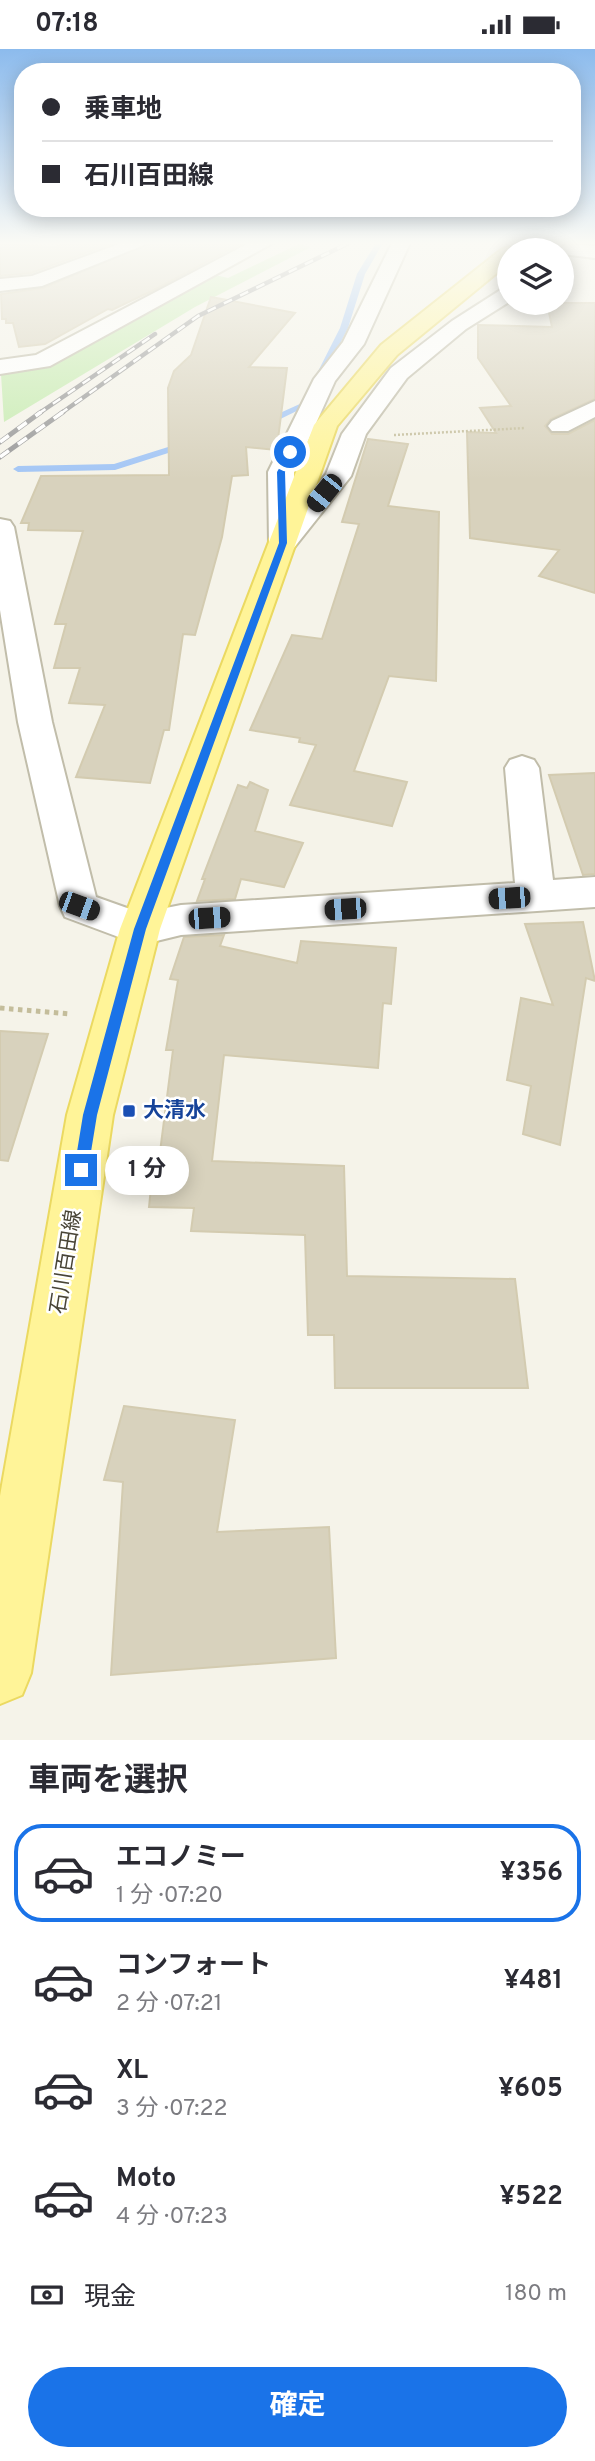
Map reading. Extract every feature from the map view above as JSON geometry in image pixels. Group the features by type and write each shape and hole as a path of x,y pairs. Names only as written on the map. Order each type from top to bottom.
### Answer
{"main road":[{"name":"石川百田線","path":"0,1673 8,1584 90,1115 140,929 326,425 389,350 426,322"}],"street":[{"path":"0,367 42,361 116,322"},
{"path":"283,543 281,472 325,379 353,344 363,322"},
{"path":"283,543 338,476 354,434 378,398 407,366 464,322"},
{"path":"561,426 595,408"},
{"path":"0,527 34,722 79,906 140,929 181,920 595,892"},
{"path":"522,768 536,896"}],"path":[{"path":"354,434 407,435 471,429 549,429 561,426"},
{"path":"0,1008 114,1018"}],"green space":[{"path":"114,322 170,322 4,422 1,374"}],"building":[{"path":"85,322 45,344 19,347 13,323 6,323"},
{"path":"202,322 287,322 249,367 287,368 277,447 276,450 246,447 248,475 232,476 222,537 195,635 183,634 169,730 164,730 150,783 76,777 105,705 69,703 80,668 54,668 66,624 55,624 83,531 28,530 29,523 21,523 41,476 169,475 168,388 174,371 191,355"},
{"path":"551,322 595,322 595,399 551,419 545,426 552,434 568,434 595,420 595,593 539,576 559,550 470,538 467,432 496,433 480,408 511,406 478,358 478,325 552,327"},
{"path":"368,439 408,444 388,506 439,512 436,681 389,676 354,771 407,782 392,826 290,805 316,745 299,742 300,738 250,730 292,635 322,639 359,524 342,522"},
{"path":"595,773 595,874 583,875 549,775"},
{"path":"250,782 268,790 255,831 303,843 284,887 241,879 235,899 197,901 205,879 202,879 238,785 247,788"},
{"path":"583,922 595,981 586,978 560,1145 523,1134 531,1086 507,1080 521,998 553,1005 525,924"},
{"path":"224,935 220,946 297,963 301,941 396,948 391,1004 383,1003 378,1068 224,1055 212,1161 344,1166 347,1276 515,1279 528,1388 335,1388 334,1335 308,1335 305,1235 191,1231 194,1208 149,1207 154,1159 159,1160 173,1050 166,1050 178,980 170,979 184,937"},
{"path":"0,1031 48,1034 8,1161 0,1160"},
{"path":"124,1406 235,1420 217,1532 329,1527 336,1658 111,1675 123,1482 104,1480"}],"waterway":[{"path":"263,424 305,405 346,322"},
{"path":"18,469 115,467 184,445"}],"railway":[{"path":"60,414 190,322"},
{"path":"38,414 155,334"},
{"path":"0,442 41,412"},
{"path":"0,457 63,412"}],"place":[{"name":"大清水","path":"129,1111"}],"route":[{"path":"81,1170 90,1115 140,929 283,543 281,472 290,452"}]}
